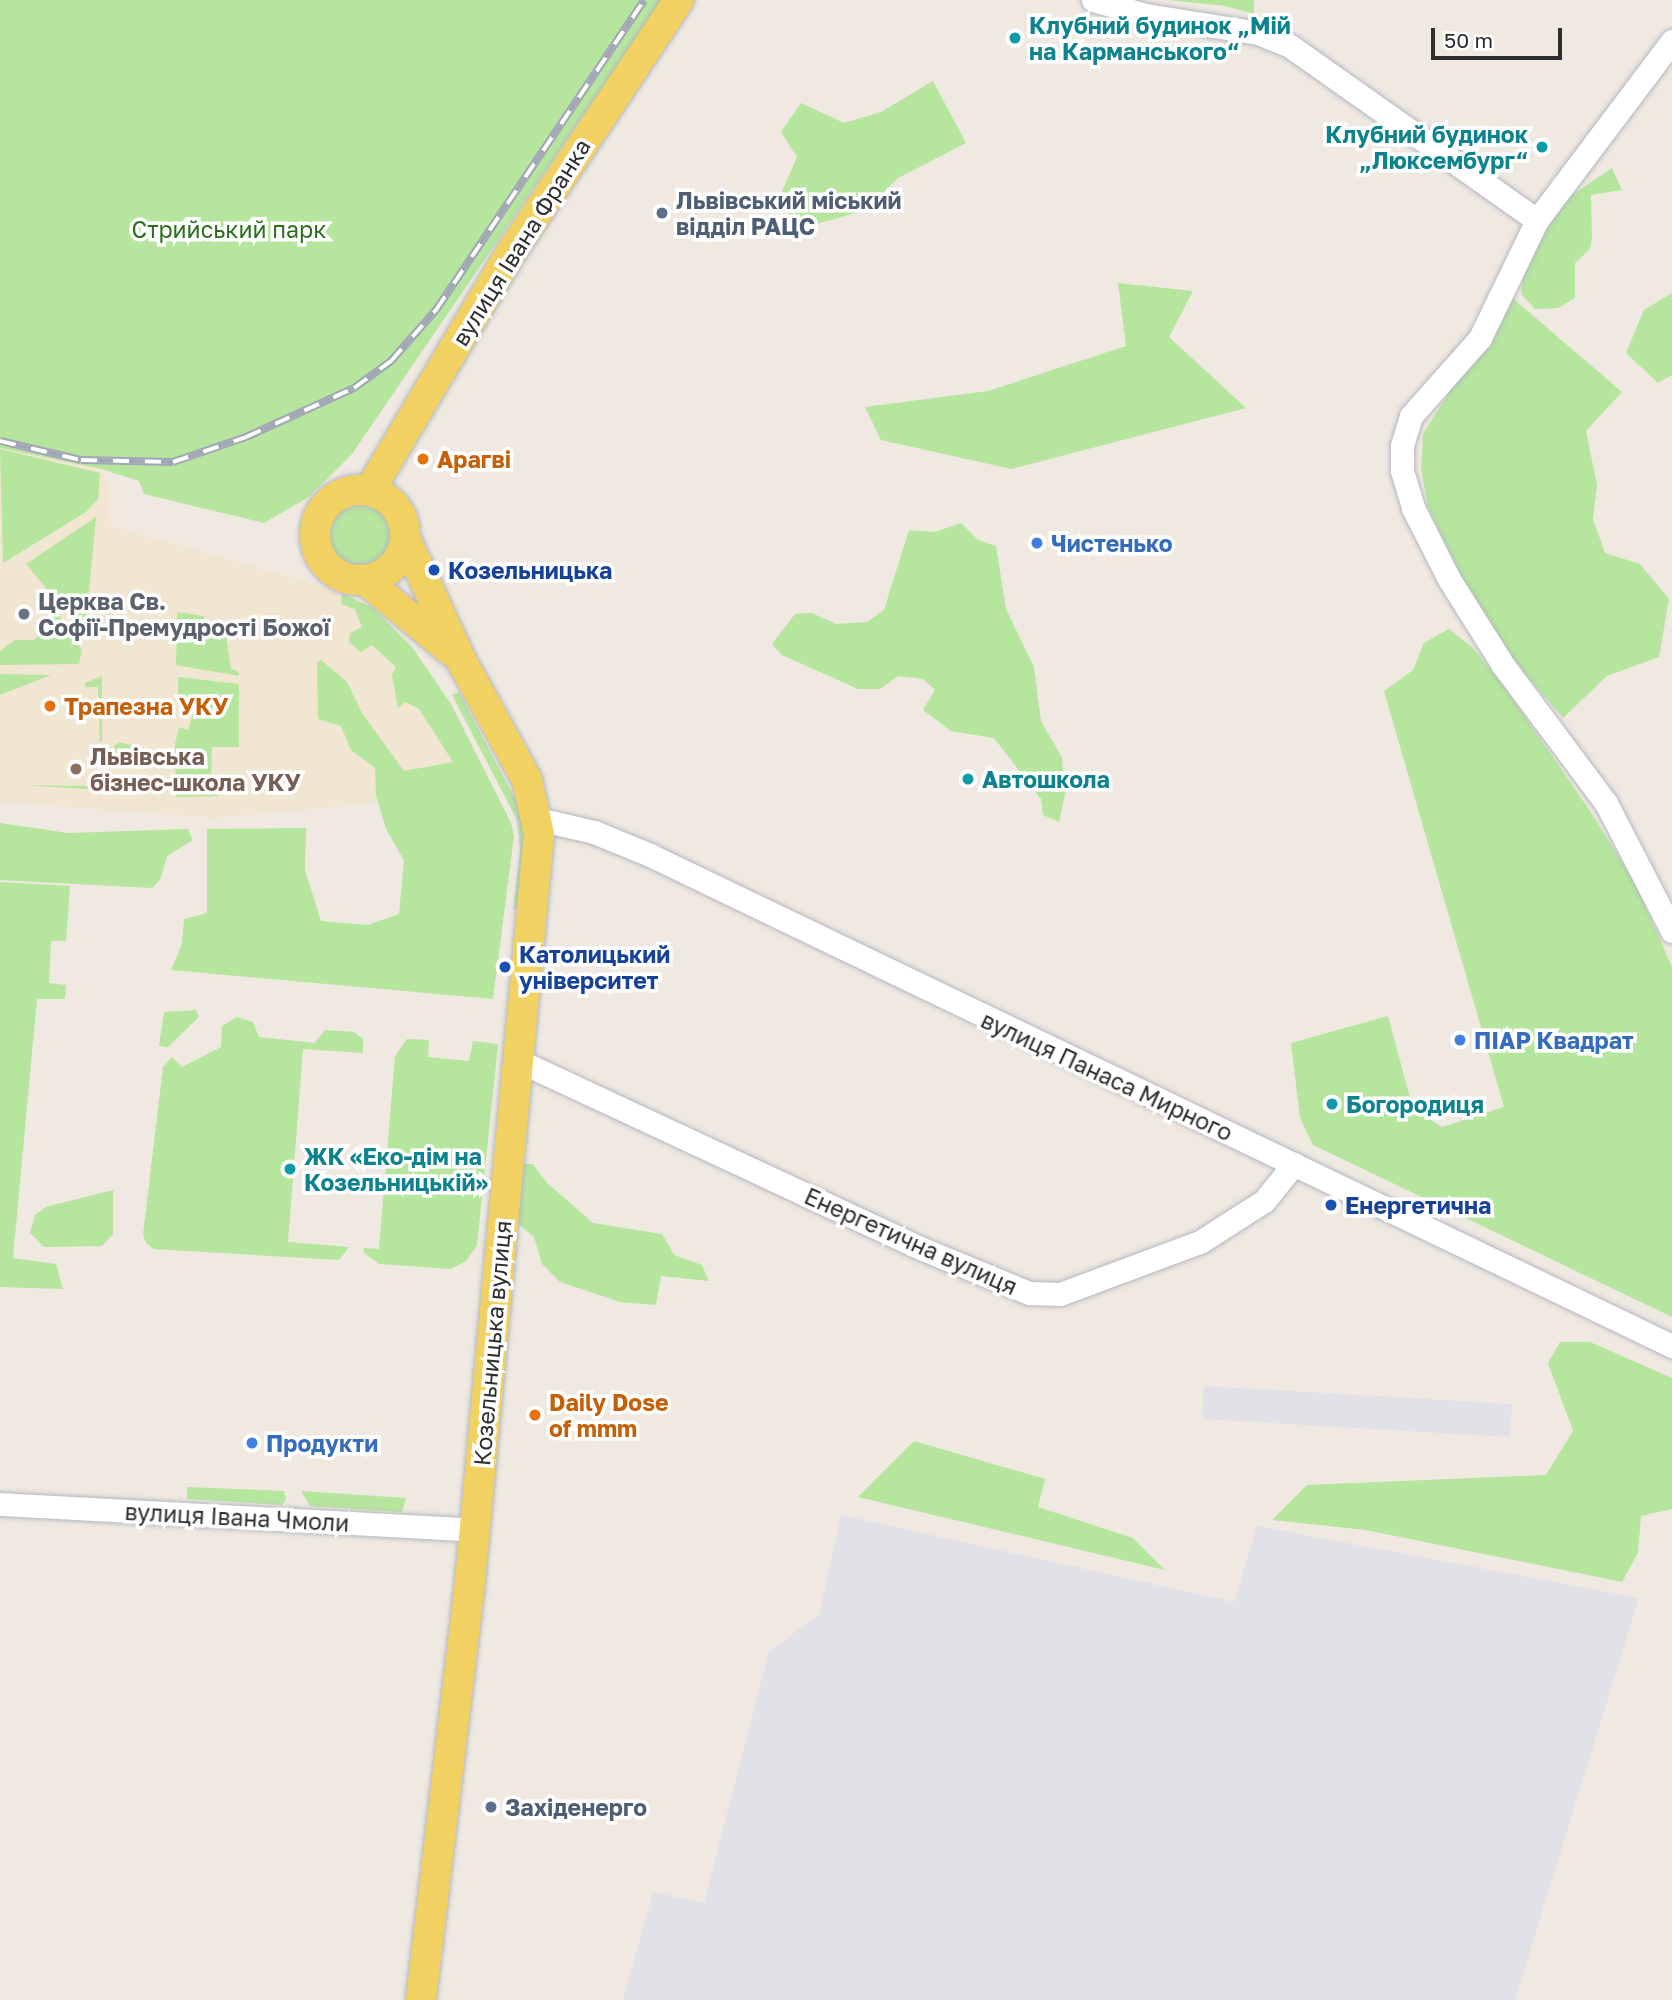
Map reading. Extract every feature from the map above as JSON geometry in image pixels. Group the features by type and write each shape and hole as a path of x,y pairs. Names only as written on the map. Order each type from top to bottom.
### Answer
{"main road":[{"name":"вулиця Івана Франка","path":"370,490 510,254 679,0"},
{"path":"352,490 370,490 392,502 401,513 405,540 392,567 365,580 335,573 316,546 315,527 328,503 352,490"},
{"name":"Козельницька вулиця","path":"405,540 461,660 527,780 538,819 539,854 517,1060 474,1530 421,2000"},
{"name":"Козельницька вулиця","path":"365,580 461,660"}],"street":[{"path":"1093,0 1146,15 1258,33 1290,46 1537,220"},
{"path":"1672,41 1537,220 1480,338 1411,416 1402,446 1402,471 1413,508 1449,579 1503,666 1606,803 1672,931"},
{"name":"вулиця Панаса Мирного","path":"538,819 594,832 650,855 1672,1346"},
{"name":"Енергетична вулиця","path":"517,1060 913,1245 1029,1293 1060,1294 1200,1242 1264,1201 1294,1164"},
{"name":"вулиця Івана Чмоли","path":"0,1504 474,1530"}],"shaded area":[{"path":"0,448 101,469 110,494 110,526 320,585 372,609 490,775 366,804 215,818 0,802"},
{"path":"1204,1386 1512,1404 1510,1437 1202,1419"},
{"path":"841,1515 1234,1602 1257,1526 1639,1598 1515,2000 623,2000 653,1892 704,1903 769,1651 819,1615"}],"green space":[{"name":"Стрийський парк","path":"0,0 662,0 352,454 309,497 264,523 144,494 139,481 101,469 0,448"},
{"path":"1168,0 1254,0 1254,14 1225,6"},
{"path":"933,81 966,143 898,178 866,210 795,230 781,194 797,157 781,132 801,103 844,123 881,112"},
{"path":"1612,168 1622,190 1591,195 1592,237 1590,249 1575,263 1575,298 1558,308 1535,309 1521,294 1526,254 1566,199"},
{"path":"1118,283 1193,291 1169,337 1246,408 1011,469 881,440 865,407 988,391 1126,346"},
{"path":"1672,293 1672,375 1658,383 1626,353 1644,310"},
{"path":"1510,296 1622,392 1586,431 1597,485 1593,519 1605,553 1640,564 1669,599 1659,657 1607,676 1563,718 1510,656 1461,576 1428,507 1421,469 1423,434"},
{"path":"0,449 100,473 98,499 86,512 3,563"},
{"path":"366,497 385,507 393,519 393,547 385,559 373,567 352,569 333,559 325,547 323,526 333,507 345,499"},
{"path":"96,517 85,635 26,564"},
{"path":"961,523 978,540 996,546 1006,609 1034,667 1041,721 1062,758 1065,794 1059,822 1043,815 1041,799 994,738 951,731 923,710 935,690 923,679 898,676 880,689 858,689 782,655 772,644 795,614 812,613 836,624 867,622 884,610 909,530 935,532"},
{"path":"342,593 373,608 412,647 451,704 511,823 514,836 493,999 171,970 182,944 184,919 207,913 207,829 306,828 305,870 321,921 368,925 399,914 404,860 386,829 376,795 375,768 351,750 341,726 318,719 317,663 321,660 347,682 362,713 404,771 453,762 419,709 405,702 398,708 392,675 396,667 372,645 361,652 349,642 350,633 362,627 355,609 341,604"},
{"path":"177,612 204,616 206,629 226,636 231,669 238,671 239,676 176,665"},
{"path":"49,616 60,616 82,650 79,664 0,665 0,651 15,640 34,640 48,626"},
{"path":"1449,629 1472,647 1503,685 1590,811 1635,883 1672,967 1672,1317 1313,1145 1300,1118 1291,1043 1388,1016 1413,1109 1442,1127 1504,1107 1384,691 1413,670 1424,643"},
{"path":"0,674 51,675 0,695"},
{"path":"102,676 100,742 98,687 85,687 85,683"},
{"path":"178,677 239,684 239,747 212,747 211,787 219,787 219,796 176,797 175,744 179,727 188,730 197,700 178,694"},
{"path":"459,692 522,812 526,830 520,910 513,909 520,851 517,820 452,695"},
{"path":"119,742 164,754 163,763 118,762 114,768 114,746"},
{"path":"105,771 100,790 24,785 89,786 98,784 99,772"},
{"path":"0,823 68,833 188,829 193,840 167,856 160,880 152,888 0,880"},
{"path":"0,882 70,886 66,941 51,941 49,983 66,985 65,999 37,999 13,1258 56,1264 63,1289 0,1287"},
{"path":"196,1010 199,1017 168,1047 159,1046 164,1012"},
{"path":"237,1017 253,1022 259,1037 315,1043 325,1030 354,1032 363,1039 363,1053 303,1049 288,1242 349,1247 339,1260 154,1249 146,1243 143,1235 163,1067 172,1057 182,1067 221,1047 222,1026"},
{"path":"407,1039 429,1040 428,1057 469,1061 473,1041 498,1044 477,1245 466,1261 451,1269 379,1264 364,1253 363,1248 379,1249 395,1056"},
{"path":"519,1164 533,1164 547,1183 593,1223 662,1234 674,1255 702,1265 709,1281 661,1276 656,1305 620,1302 560,1282 542,1264 534,1237 517,1223"},
{"path":"113,1190 113,1234 102,1246 44,1247 30,1233 35,1215 46,1207"},
{"path":"1560,1342 1590,1342 1672,1378 1672,1509 1641,1516 1638,1553 1622,1582 1366,1530 1272,1520 1307,1485 1546,1475 1573,1431 1548,1363"},
{"path":"914,1441 1045,1479 1038,1507 1133,1538 1165,1570 858,1497"},
{"path":"187,1487 284,1491 286,1499 282,1505 187,1499"},
{"path":"301,1491 406,1498 402,1512 310,1506"}],"railway":[{"path":"0,441 81,460 173,462 246,437 354,388 391,361 436,310 644,0"}],"place":[{"name":"Клубний будинок „Мій на Карманського“","path":"1015,38"},
{"name":"Клубний будинок „Люксембург“","path":"1542,147"},
{"name":"Львівський міський відділ РАЦС","path":"662,213"},
{"name":"Арагві","path":"423,459"},
{"name":"Чистенько","path":"1037,543"},
{"name":"Козельницька","path":"434,570"},
{"name":"Церква Св. Софії-Премудрості Божої","path":"24,614"},
{"name":"Трапезна УКУ","path":"50,706"},
{"name":"Львівська бізнес-школа УКУ","path":"76,769"},
{"name":"Автошкола","path":"968,779"},
{"name":"Католицький університет","path":"505,967"},
{"name":"ПІАР Квадрат","path":"1460,1040"},
{"name":"Богородиця","path":"1332,1104"},
{"name":"ЖК «Еко-дім на Козельницькій»","path":"290,1169"},
{"name":"Енергетична","path":"1331,1205"},
{"name":"Daily Dose of mmm","path":"535,1415"},
{"name":"Продукти","path":"252,1443"},
{"name":"Західенерго","path":"491,1807"}]}
